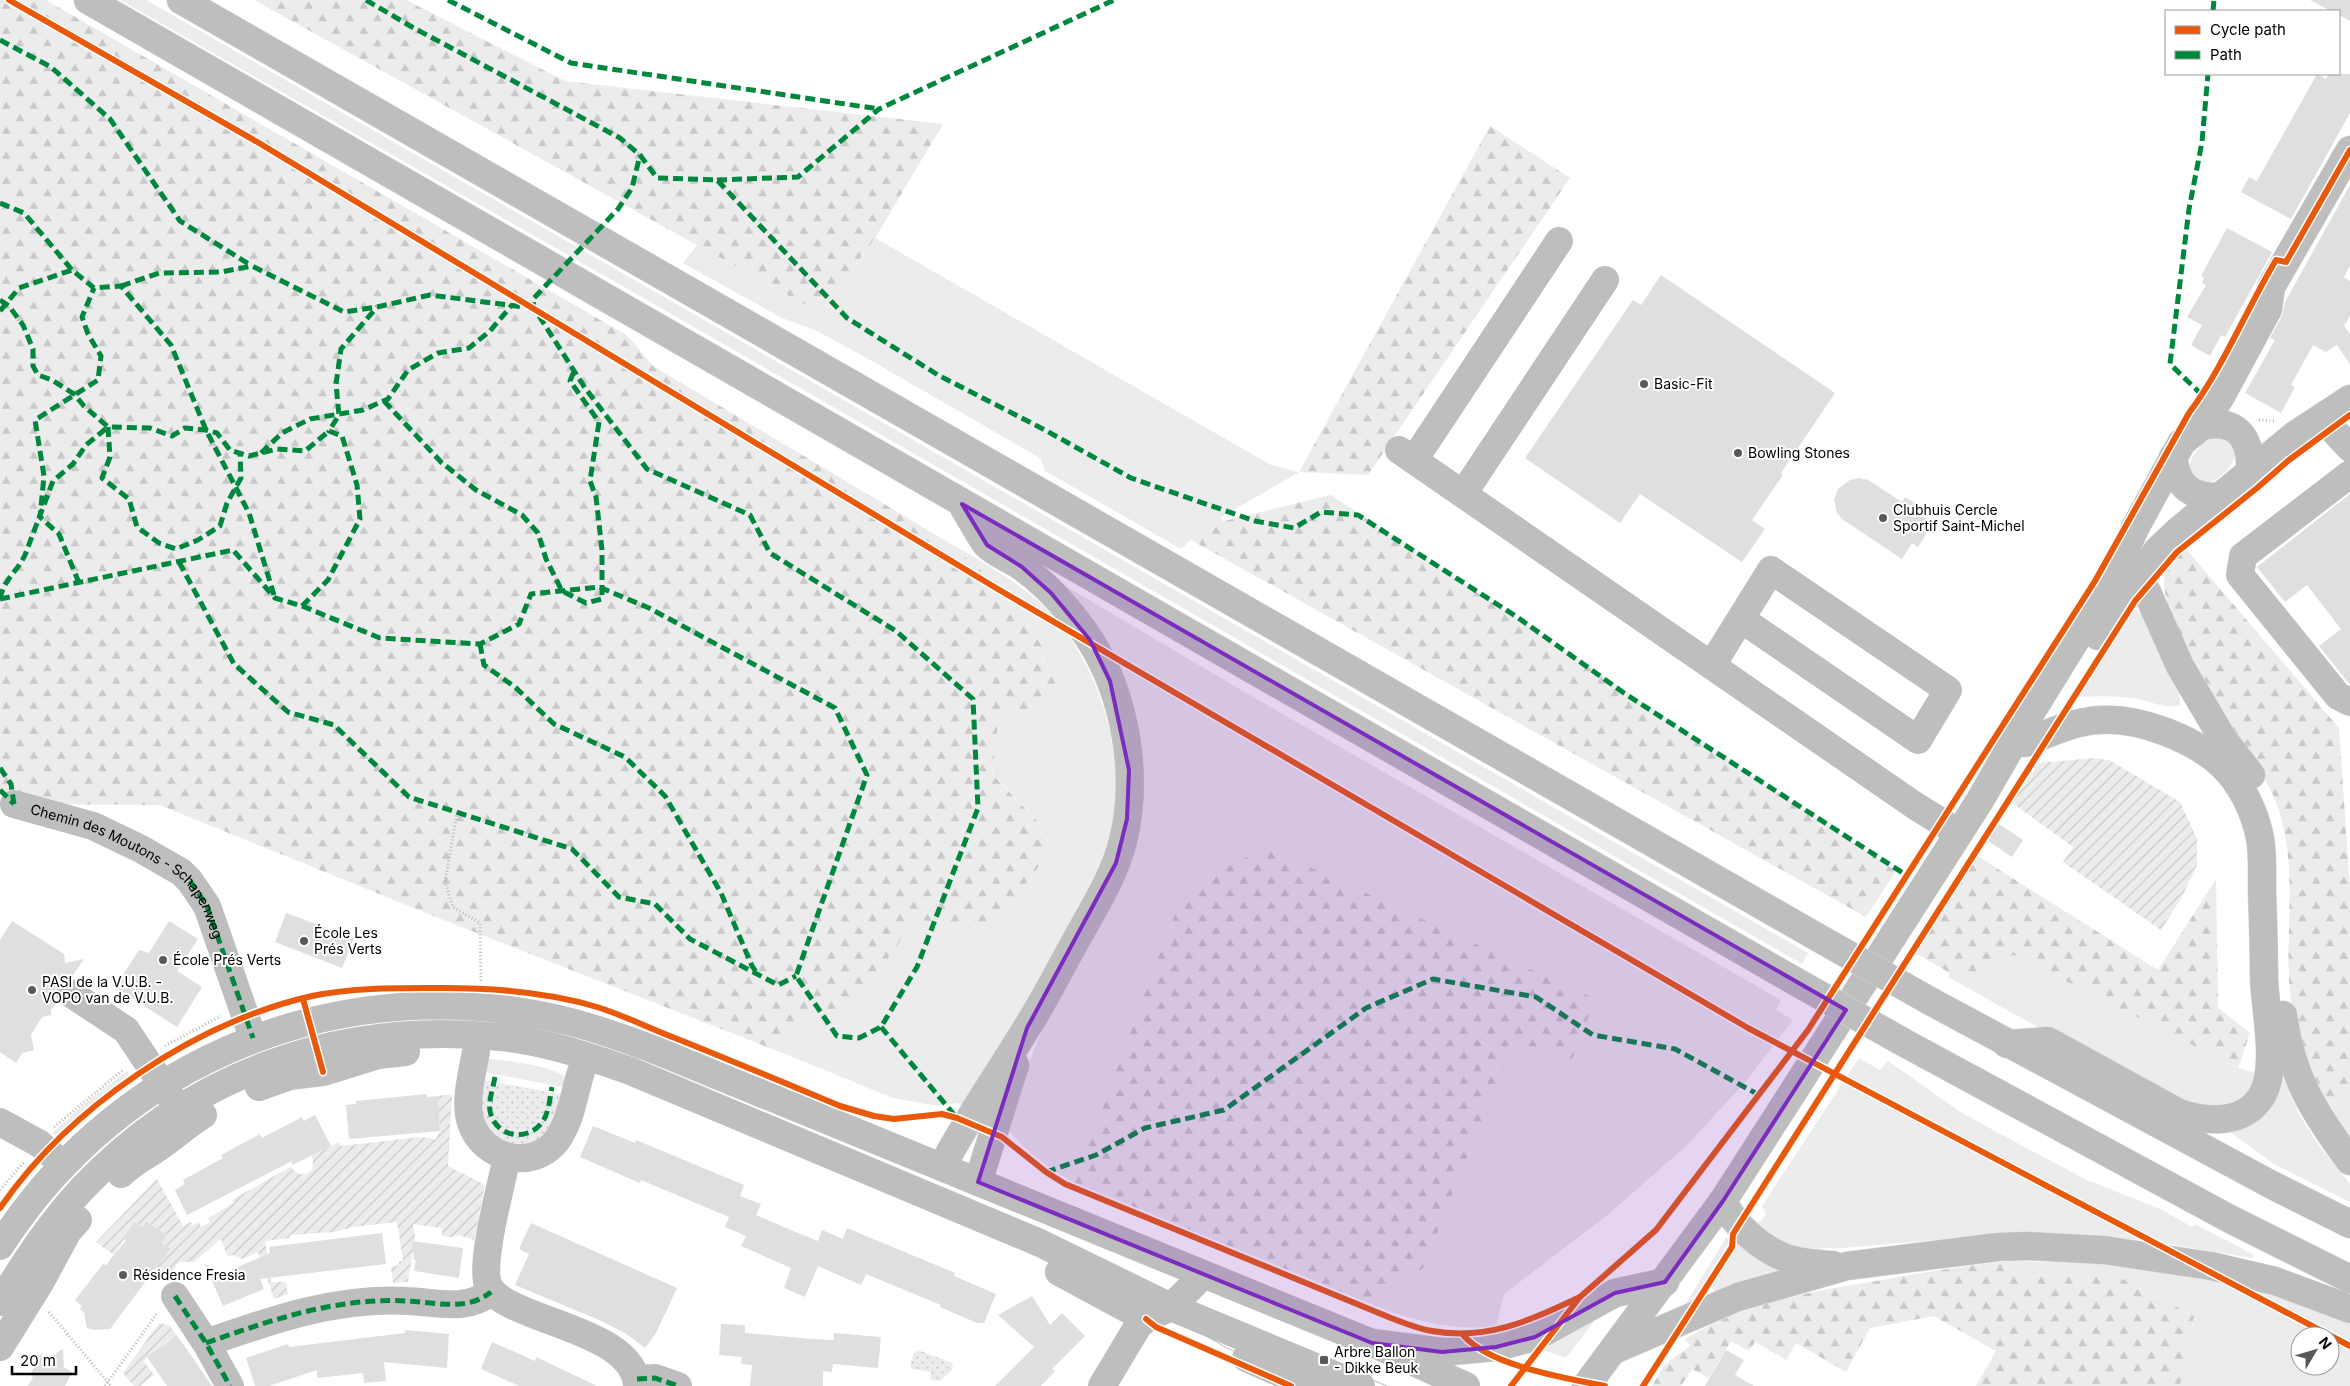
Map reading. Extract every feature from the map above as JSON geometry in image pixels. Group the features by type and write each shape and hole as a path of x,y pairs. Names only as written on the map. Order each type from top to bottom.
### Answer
{"main road":[{"path":"88,0 1793,980 2230,1219 2350,1279"},
{"path":"181,0 1930,1001 2272,1185 2350,1224"},
{"path":"1980,802 2026,719 2109,586 2135,528 2182,442 2202,426 2268,309 2272,287 2350,150"},
{"path":"1559,241 1406,455 1959,833"},
{"path":"1464,494 1605,280"},
{"path":"1586,1386 1665,1282 1723,1201 1959,833 1980,802 2061,699 2100,634 2157,551 2250,470 2295,436 2323,419 2350,399"},
{"path":"2323,419 2350,448"},
{"path":"2202,426 2212,424 2226,425 2236,430 2249,447 2250,470"},
{"path":"2174,457 2178,478 2184,486 2194,493 2205,497 2218,497"},
{"path":"2350,474 2243,556 2240,576 2338,696 2350,702"},
{"path":"926,1195 967,1122 1027,1028 1106,886 1123,841 1129,797 1127,750 1110,681 1090,640 1051,593 1022,567 987,545 962,504"},
{"path":"1712,665 1771,570 1948,690 1918,740 1741,619"},
{"path":"2109,586 2128,578 2138,580 2147,592 2180,666 2223,739 2250,774 2266,803 2274,831 2279,884 2278,970 2287,1046 2309,1101 2350,1161"},
{"path":"2007,1044 2048,1041 2179,1113 2194,1118 2229,1119 2243,1114 2261,1098 2268,1083 2270,1050 2265,1000 2260,838 2245,795 2222,765 2210,756 2184,739 2147,726 2103,719 2086,721 2055,730 2025,743"},
{"name":"Chemin des Moutons - Schapenweg","path":"14,804 93,826 141,849 181,872 190,881 207,906 253,1038"},
{"path":"70,993 126,1030 183,1116"},
{"path":"0,1246 27,1207 63,1165 112,1122 162,1084 206,1059 253,1038 300,1023 399,1006 500,1009 565,1020 616,1035 660,1052 1372,1343 1466,1386"},
{"path":"978,1182 1027,1028"},
{"path":"0,1348 68,1232 129,1167 169,1140 183,1116 224,1082 257,1068 327,1046 364,1038 434,1033 500,1037 559,1048 628,1070 1040,1244 1171,1307 1361,1386"},
{"path":"0,1302 38,1244 82,1190 132,1142 183,1116 290,1076 314,1074 361,1059 398,1052 476,1052 531,1060 581,1072 891,1198 1038,1262 1146,1319"},
{"path":"476,1052 469,1098 471,1122 484,1145 495,1153 507,1157 521,1158 534,1156 556,1142 563,1130 581,1072"},
{"path":"0,1122 40,1144 63,1165"},
{"path":"507,1157 487,1260 487,1281 491,1292 506,1304 554,1320 612,1350 629,1362 637,1382 655,1378 678,1386"},
{"path":"1723,1201 1734,1219 1746,1231 1786,1258 1814,1264 1847,1266"},
{"path":"1614,1350 1738,1297 1847,1266 1998,1247 2026,1246 2104,1250 2211,1266 2275,1280 2350,1309"},
{"path":"1102,1386 1138,1326 1146,1319 1171,1307 1203,1275"},
{"path":"1372,1343 1442,1352 1496,1348 1535,1337 1615,1293 1665,1282"},
{"path":"206,1343 274,1319 310,1310 371,1302 399,1301 462,1305 477,1302 491,1292"},
{"path":"175,1296 206,1343 230,1386"},
{"path":"1171,1307 1178,1322 1227,1348 1310,1386"}],"path":[{"path":"2257,420 2282,421"},
{"path":"456,812 445,882 454,907 480,923 481,988"},
{"path":"471,988 490,989"},
{"path":"0,1190 52,1129 120,1071 223,1015"},
{"path":"1649,1236 1656,1230 1764,1088"},
{"path":"104,1386 158,1312 175,1296"},
{"path":"50,1313 111,1386"}],"highlighted area":[{"path":"962,504 1793,980 1846,1010 1723,1201 1665,1282 1615,1293 1535,1337 1496,1347 1442,1352 1372,1343 978,1182 1027,1028 1116,863 1127,819 1129,770 1110,681 1090,640 1051,593 1022,567 987,545"}],"green space":[{"path":"0,0 46,0 628,336 653,366 946,541 987,575 1037,638 1051,663 1059,700 999,716 992,774 1057,842 990,931 916,919 852,1008 813,1014 775,1050 431,915 160,805 14,804 0,792"},
{"path":"120,0 146,0 1808,953 1802,964 633,292"},
{"path":"254,0 406,0 565,81 943,124 875,238 820,313"},
{"path":"1490,126 1570,178 1368,475 1299,472"},
{"path":"875,238 1271,465 1299,472 1220,518 1224,521 1191,540 1181,549 1045,471 1040,458 865,357 817,331 782,318 683,263 697,245 820,313"},
{"path":"2216,436 2229,440 2236,453 2234,459 2222,476 2210,482 2197,483 2189,471 2192,459 2203,444"},
{"path":"1331,495 1896,871 1866,917 1191,540 1224,521"},
{"path":"946,541 996,570 1020,587 1043,605 1067,633 1086,665 1104,710 1114,756 1115,780 1112,828 1098,874 965,1107 957,1103 938,1106 893,1098 775,1050 813,1014 852,1008 916,918 990,931 1057,842 992,773 999,716 1036,638 987,575"},
{"path":"2186,549 2339,728 2350,888 2350,1091 2324,1108 2306,1063 2296,1028 2290,994 2290,885 2286,838 2280,815 2272,793 2261,773 2201,677 2182,641 2169,608 2164,580 2170,560"},
{"path":"1052,578 1241,690 1781,1000 1776,1010 1793,1020 1747,1080 1687,1145 1610,1213 1504,1294 1496,1327 1447,1326 1417,1320 1371,1304 1423,1268 1513,1042 1185,888 1073,1182 1036,1157 1004,1129 1040,1034 1065,985 1142,784"},
{"path":"2134,608 2144,616 2160,656 2179,693 2180,705 2162,706 2126,697 2077,697"},
{"path":"2094,758 2109,760 2180,802 2197,839 2197,865 2182,897 2161,930 2063,862 2073,847 2012,803 2039,763"},
{"path":"1266,847 1595,999 1572,1060 1513,1043 1423,1268 1371,1304 1073,1182 1185,888"},
{"path":"1976,855 2158,970 2216,879 2218,1008 2250,1033 2238,1068 2014,955 1978,972 1950,973 1913,952"},
{"path":"2014,955 2238,1068 2263,1075 2253,1095 2209,1111 2109,1067 1948,977 1950,973 1978,972"},
{"path":"1859,1058 1880,1070 1888,1061 1962,1113 2030,1150 2087,1180 2160,1209 2192,1227 2195,1224 2254,1255 2252,1258 2144,1240 2063,1234 1983,1236 1843,1248 1801,1249 1787,1245 1771,1236 1758,1224 1766,1214 1762,1206"},
{"path":"488,1059 530,1064 553,1071 561,1074 566,1079 567,1088 479,1071"},
{"path":"127,1071 129,1075 56,1135 51,1134 83,1105"},
{"path":"2282,1075 2299,1114 2318,1144 2350,1184 2350,1202 2274,1164 2227,1130"},
{"path":"477,1079 566,1095 562,1117 528,1151 486,1138"},
{"path":"2350,1091 2350,1137 2324,1108"},
{"path":"452,1095 448,1166 485,1185 474,1240 459,1235 451,1237 442,1236 442,1228 413,1224 415,1237 408,1282 393,1283 391,1267 399,1265 399,1262 403,1261 397,1222 354,1227 334,1232 290,1235 290,1238 265,1241 271,1282 286,1282 288,1294 274,1299 258,1252 242,1259 234,1255 227,1256 221,1239 194,1262 179,1262 169,1276 156,1267 169,1249 162,1243 167,1236 148,1221 143,1227 135,1222 114,1255 96,1242 157,1179 183,1226 191,1222 193,1225 199,1222 201,1227 210,1222 208,1218 234,1203 232,1200 290,1167 299,1174 307,1174 312,1170 313,1160 311,1156 339,1142 341,1146 419,1137 436,1139 440,1131 438,1096"},
{"path":"1726,1238 1728,1238 1730,1243 1692,1304 1687,1306 1686,1303"},
{"path":"1736,1238 1776,1267 1778,1271 1717,1293 1711,1287 1732,1256"},
{"path":"2012,1261 2108,1263 2245,1285 2305,1304 2350,1324 2350,1386 2180,1386 2194,1316 2115,1275 2012,1276"},
{"path":"2012,1261 2012,1276 2115,1275 2194,1316 2180,1386 1976,1386 1996,1351 1934,1316 1870,1328 1846,1372 1796,1343 1786,1360 1755,1342 1749,1351 1731,1341 1709,1378 1692,1369 1681,1386 1652,1386 1664,1365 1690,1346 1685,1339 1709,1326 1755,1307 1825,1290 1944,1270"},
{"path":"1602,1311 1566,1358 1543,1350 1551,1337"},
{"path":"159,1323 169,1325 177,1336 143,1361 154,1375 140,1386 134,1386 123,1373"},
{"path":"918,1350 952,1363 953,1369 940,1381 930,1380 931,1372 912,1369 910,1366 914,1353"}],"building":[{"path":"2310,0 2350,0 2350,21 2340,16 2340,10 2329,10"},
{"path":"2350,74 2350,113 2291,219 2241,192 2249,177 2257,181 2316,75 2326,79 2328,75"},
{"path":"2350,185 2350,266 2344,277 2350,281 2350,316 2344,326 2350,334 2350,364 2337,345 2326,352 2313,345 2291,385 2295,387 2281,413 2245,393 2275,340 2270,338 2282,316 2285,302"},
{"path":"2227,228 2272,252 2225,337 2221,335 2210,356 2191,345 2202,325 2187,317 2206,285 2202,283 2204,278 2201,276"},
{"path":"1661,275 1835,393 1752,520 1765,529 1742,562 1640,494 1620,523 1525,458 1633,300 1641,305"},
{"name":"Clubhuis Cercle Sportif Saint-Michel","path":"1859,478 1868,480 1902,502 1905,497 1928,511 1924,517 1933,523 1918,547 1912,543 1902,559 1842,519 1837,513 1834,500 1838,489 1850,480"},
{"path":"2350,494 2350,685 2319,646 2341,629 2307,585 2285,602 2257,567"},
{"path":"1999,824 2023,840 2012,857 1988,841"},
{"path":"286,913 354,938 342,968 275,942"},
{"name":"PASI de la V.U.B. - VOPO van de V.U.B.","path":"12,921 64,954 65,963 84,959 71,978 63,979 57,985 54,993 57,1001 51,1010 51,1015 42,1017 31,1035 34,1050 22,1053 16,1063 0,1052 0,940"},
{"path":"169,921 198,939 177,971 202,987 177,1027 115,987 139,950 149,953"},
{"path":"427,1094 427,1097 438,1096 440,1131 349,1139 346,1105 356,1104 356,1101"},
{"path":"315,1115 331,1146 292,1165 292,1161 187,1215 175,1190 185,1184 183,1180 223,1158 221,1155 260,1134 262,1138 302,1117 304,1121"},
{"path":"593,1126 635,1143 636,1140 744,1185 740,1196 761,1204 756,1215 798,1233 818,1241 822,1230 843,1239 847,1228 955,1273 954,1276 996,1294 984,1323 977,1323 940,1307 941,1305 866,1274 861,1285 818,1266 805,1297 784,1288 791,1268 741,1246 746,1236 725,1227 729,1217 641,1180 640,1183 580,1157"},
{"name":"Résidence Fresia","path":"147,1221 167,1236 162,1243 170,1249 110,1329 94,1330 87,1328 84,1313 80,1309 82,1306 75,1300 103,1264 106,1265 126,1240 123,1238 135,1222 143,1227"},
{"path":"531,1223 677,1288 656,1333 645,1348 625,1333 599,1320 515,1285 529,1254 519,1249"},
{"path":"382,1233 386,1264 260,1279 264,1289 223,1306 204,1263 219,1275 270,1253 269,1247"},
{"path":"412,1241 463,1248 459,1278 414,1271 416,1260 414,1260"},
{"path":"1032,1296 1050,1325 1062,1313 1085,1336 1052,1369 1055,1371 1041,1386 995,1386 1034,1347 998,1315"},
{"path":"721,1324 745,1325 745,1333 812,1339 834,1340 834,1333 881,1337 878,1368 833,1364 832,1372 823,1371 823,1386 750,1386 752,1365 741,1364 742,1357 719,1355"},
{"path":"405,1330 449,1334 447,1368 384,1362 386,1381 364,1383 363,1373 317,1378 317,1370 269,1386 255,1386 246,1358 288,1344 289,1347 405,1333"},
{"path":"177,1336 212,1386 167,1386 147,1357"},
{"path":"492,1342 535,1361 536,1357 597,1386 519,1386 481,1369"},
{"path":"63,1349 64,1367 72,1372 65,1386 28,1386 33,1377 30,1375 41,1354 49,1358"},
{"path":"1726,1350 1744,1360 1735,1375 1754,1386 1705,1386"}],"tram line":[{"path":"0,1291 36,1236 78,1184 126,1139 180,1101 238,1071 299,1048 362,1034 427,1028 492,1030 557,1042 608,1057 1005,1222 1387,1386"},
{"path":"0,1314 45,1246 82,1198 138,1145 185,1112 235,1085 288,1064 344,1049 400,1041 457,1040 514,1045 546,1051 640,1082 1037,1248 1133,1295 1227,1348 1312,1386"}],"marked path":[{"path":"366,0 412,27 620,138 640,155 657,178 717,180 847,318 938,375 1045,430 1131,478 1255,521 1294,528 1321,512 1358,515 1517,617 1624,693 1906,875"},
{"path":"448,0 571,63 879,109"},
{"path":"717,180 798,177 879,109 1114,0"},
{"path":"2213,10 2214,0"},
{"path":"0,40 51,67 110,119 180,221 252,266"},
{"path":"2202,395 2170,364 2189,209 2202,142 2208,75"},
{"path":"0,599 233,550 275,598 302,606 380,638 480,644 519,624 531,594 599,587 649,608 835,708 867,775 796,976 837,1036 859,1038 881,1027 917,967 978,808 973,699 896,631 770,553 750,515 647,469 585,388 534,308 533,299 618,209 632,188 640,155"},
{"path":"0,203 24,213 72,270"},
{"path":"121,286 159,273 221,272 252,266 344,312 430,295 524,307"},
{"path":"0,311 19,288 72,270 94,288 121,286 171,345 206,430 249,513 274,595"},
{"path":"79,583 59,534 40,517 44,476 35,420 98,380 101,356 88,334 82,317 94,288"},
{"path":"0,300 9,306 23,325 33,349 33,366 38,375 52,380 74,394 84,406 108,427 150,428 172,436 185,428 206,430 217,433 230,450 249,456 277,449 305,451 329,431"},
{"path":"261,453 282,433 310,419 363,410 388,399 408,370 438,353 469,348 490,331 512,305"},
{"path":"302,606 328,580 360,519 357,485 342,436 329,431 339,415 336,384 341,349 377,307"},
{"path":"384,401 441,462 476,490 522,515 538,533 546,559 562,591 586,603 602,599 602,550 596,497 590,481 599,422 570,381 574,371"},
{"path":"108,427 110,457 102,478 129,499 137,527 159,543 176,549 198,540 220,526 227,503 241,478 240,453"},
{"path":"0,599 4,586 25,555 53,481 73,464 86,445 108,427"},
{"path":"179,562 234,664 288,712 334,725 409,797 572,849 619,897 655,904 690,939 778,985 796,976"},
{"path":"480,644 484,665 515,687 554,724 625,757 665,796 721,893 752,966 757,973"},
{"path":"0,768 11,784 14,804"},
{"path":"0,790 14,804"},
{"path":"190,881 207,906 253,1038"},
{"path":"1046,1172 1096,1155 1145,1128 1224,1110 1366,1008 1433,979 1536,997 1593,1035 1675,1049 1759,1095"},
{"path":"881,1027 956,1117"},
{"path":"495,1077 490,1111 495,1123 508,1133 523,1134 531,1132 543,1121 548,1109 552,1087"},
{"path":"206,1343 255,1326 330,1306 381,1301 461,1304 471,1302 491,1292"},
{"path":"175,1296 206,1343 230,1386"},
{"path":"637,1379 655,1378 678,1386"}],"cycle path":[{"path":"9,0 259,143 996,588 1748,1028 2350,1346"},
{"path":"1511,1386 1580,1297 1656,1230 1808,1030 2095,581 2189,413 2224,357 2276,260 2286,262 2350,150"},
{"path":"1643,1386 1732,1247 1733,1234 2135,601 2177,552 2289,460 2350,415"},
{"path":"0,1208 28,1171 61,1136 98,1104 137,1075 179,1049 223,1026 267,1009 328,993 394,988 482,989 540,994 597,1007 840,1106 874,1116 894,1119 942,1114 957,1118 1002,1137 1046,1172 1065,1184 1411,1326 1453,1333 1491,1331 1526,1321 1580,1297"},
{"path":"303,999 323,1072"},
{"path":"1146,1319 1156,1327 1291,1386"},
{"path":"1463,1335 1475,1346 1509,1363 1550,1375 1605,1386"}],"place":[{"name":"Basic-Fit","path":"1644,384"},
{"name":"Bowling Stones","path":"1738,453"},
{"name":"Clubhuis Cercle Sportif Saint-Michel","path":"1883,518"},
{"name":"École Les Prés Verts","path":"304,941"},
{"name":"École Prés Verts","path":"163,960"},
{"name":"PASI de la V.U.B. - VOPO van de V.U.B.","path":"32,990"},
{"name":"Résidence Fresia","path":"123,1275"},
{"name":"Arbre Ballon - Dikke Beuk","path":"1324,1360"}]}
